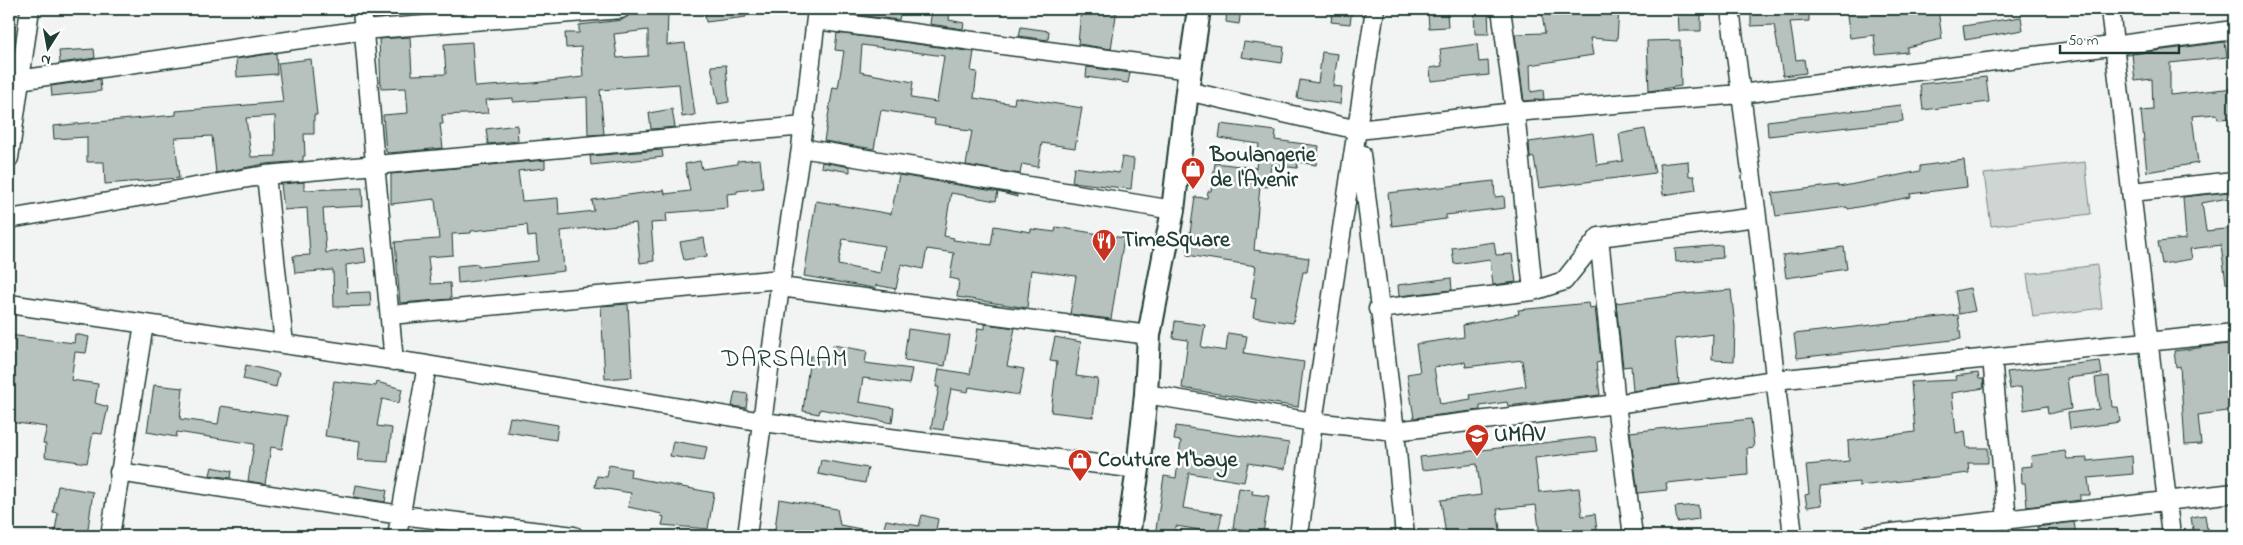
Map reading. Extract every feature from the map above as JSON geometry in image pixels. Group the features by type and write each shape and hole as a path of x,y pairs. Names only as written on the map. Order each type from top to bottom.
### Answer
{"street":[{"path":"9,158 30,9"},
{"path":"362,9 374,164 394,361"},
{"path":"19,80 363,30 621,9"},
{"path":"1128,536 1138,470 1146,394 1149,335 1173,210 1188,81 1199,9"},
{"path":"1299,536 1313,422 1375,9"},
{"path":"1501,9 1515,112 1533,290"},
{"path":"1730,9 1757,217 1793,536"},
{"path":"2110,9 2171,536"},
{"path":"747,536 780,283 804,126 816,14 1188,81 1358,130 1515,112 1741,94 2234,30"},
{"path":"9,219 266,175 804,126"},
{"path":"1358,130 1378,309 1395,431 1405,536"},
{"path":"801,148 1173,210"},
{"path":"266,175 284,344"},
{"path":"2132,192 2234,181"},
{"path":"1378,309 1533,290 1564,281 1599,237 1757,217"},
{"path":"1599,237 1616,404 1633,536"},
{"path":"390,315 780,283 1149,335"},
{"path":"9,304 427,365 763,422 1138,470"},
{"path":"110,536 144,324"},
{"path":"1146,394 1313,422 1395,431 1616,404 1775,380 2234,333"},
{"path":"1992,358 2007,520"},
{"path":"397,536 427,365"},
{"path":"119,472 401,515 574,536"},
{"path":"1867,536 2234,493"}],"shaded area":[{"path":"2085,162 2091,214 1991,226 1984,174"},
{"path":"2097,265 2102,308 2033,317 2027,274"}],"building":[{"path":"373,9 388,9 389,17 373,18"},
{"path":"704,9 745,9 746,17 706,22"},
{"path":"842,9 901,9 899,20 841,13"},
{"path":"932,9 950,9 949,20 964,23 963,29 930,24"},
{"path":"1081,9 1117,9 1111,49 1078,44"},
{"path":"1227,9 1241,9 1239,24 1226,22"},
{"path":"1333,9 1352,9 1350,24 1331,22"},
{"path":"1474,9 1488,9 1489,34 1475,34"},
{"path":"1541,9 1619,9 1617,40 1590,38 1593,55 1530,65 1531,92 1543,90 1544,99 1524,101 1515,34 1545,33"},
{"path":"1678,9 1701,9 1701,31 1679,31"},
{"path":"1784,9 1809,9 1809,21 1790,22 1796,60 1804,59 1806,73 1783,76 1774,25 1751,26 1751,12 1784,11"},
{"path":"1846,9 1938,9 1942,39 1907,47 1907,52 1876,55 1874,35 1850,38"},
{"path":"648,10 668,11 667,45 685,43 695,115 682,117 679,84 600,90 604,134 588,135 587,97 513,102 513,98 486,100 488,113 442,115 443,124 440,124 443,148 386,152 383,115 408,113 406,88 381,89 379,39 410,37 412,75 446,74 444,44 472,42 475,87 533,83 583,77 581,47 566,48 565,33 579,33 579,25 622,20 631,13","holes":["648,30 648,56 617,58 614,34"]},
{"path":"1447,12 1448,27 1429,28 1428,14"},
{"path":"2021,17 2023,30 1965,40 1963,26"},
{"path":"1021,27 1049,31 1048,40 1019,36"},
{"path":"837,33 974,52 971,71 977,72 974,98 1014,104 1015,97 1082,108 1075,148 1042,143 1038,167 1022,164 1020,174 966,165 972,131 934,124 935,119 881,110 874,149 824,141 833,87 838,88 844,51 835,50","holes":["862,45 944,56 937,102 911,98 913,82 860,72"]},
{"path":"1680,40 1681,86 1649,91 1647,41"},
{"path":"1244,42 1284,47 1282,63 1241,57"},
{"path":"2225,42 2227,57 2170,63 2170,95 2234,88 2234,118 2218,119 2217,114 2192,116 2198,163 2147,172 2141,111 2153,110 2152,79 2135,81 2132,54"},
{"path":"1477,44 1479,62 1488,61 1489,75 1431,81 1430,68 1442,66 1440,49"},
{"path":"94,49 95,58 60,63 59,51"},
{"path":"1322,52 1338,54 1333,86 1342,87 1340,104 1297,98 1300,80 1318,83"},
{"path":"276,53 277,74 237,77 236,59"},
{"path":"311,59 317,115 314,115 314,134 304,134 305,156 303,156 303,161 265,164 216,173 212,136 175,138 179,178 105,184 104,162 87,162 87,137 54,139 53,126 176,115 176,111 283,102 278,63","holes":["275,116 276,156 251,157 246,118"]},
{"path":"726,65 729,102 718,104 711,66"},
{"path":"1087,67 1130,73 1128,83 1086,77"},
{"path":"1986,77 1989,102 1923,110 1920,84"},
{"path":"100,79 101,91 52,96 51,86"},
{"path":"1901,105 1903,121 1768,136 1767,121"},
{"path":"672,109 675,127 651,129 649,113"},
{"path":"1221,124 1276,131 1275,140 1319,146 1316,165 1298,162 1297,168 1271,165 1268,187 1260,186 1254,250 1309,258 1307,272 1303,272 1293,323 1253,317 1256,299 1251,298 1256,266 1187,255 1195,197 1207,198 1208,191 1211,191 1215,163 1256,168 1259,144 1219,138"},
{"path":"517,125 518,141 488,144 486,129"},
{"path":"1645,129 1655,173 1539,188 1534,157 1530,158 1529,142 1593,133 1597,165 1623,161 1619,134"},
{"path":"662,150 663,157 591,165 590,156"},
{"path":"1122,157 1134,159 1131,189 1072,182 1074,167 1119,173"},
{"path":"760,159 763,188 727,194 728,208 666,213 667,222 651,223 654,261 640,263 636,223 561,231 564,271 458,283 457,266 478,264 478,267 538,261 536,236 528,237 527,225 452,234 453,255 428,257 431,284 450,283 451,299 400,303 395,242 439,239 435,199 391,204 391,174 545,160 545,168 518,171 522,201 558,198 559,215 594,211 592,200 664,190 665,194 690,191 685,164 700,161 702,169 737,164 737,161"},
{"path":"1964,160 1967,187 1910,194 1911,197 1848,209 1847,207 1776,216 1772,193 1839,185 1839,187 1920,171 1920,166"},
{"path":"1688,161 1689,176 1694,176 1696,190 1663,195 1659,164"},
{"path":"822,162 850,167 850,172 821,167"},
{"path":"899,175 1017,195 1017,197 998,192 996,201 951,193 944,236 954,238 953,240 991,245 994,226 1031,232 1031,229 1055,232 1056,227 1124,238 1111,319 1070,314 1076,276 1031,270 1027,308 957,297 959,280 950,278 954,253 927,249 923,269 901,264 896,289 876,285 876,289 804,276 816,201 891,214","holes":["843,239 884,246 880,273 838,265"]},
{"path":"1494,181 1495,197 1504,196 1505,208 1446,215 1446,219 1392,226 1388,193"},
{"path":"304,182 304,190 362,188 363,206 323,208 326,253 364,248 366,262 346,265 347,293 370,292 371,306 334,307 333,270 295,273 293,256 310,255 307,208 284,210 281,184"},
{"path":"2228,192 2228,198 2202,203 2206,231 2234,228 2234,283 2226,283 2221,245 2190,249 2192,259 2162,264 2158,242 2186,239 2183,197"},
{"path":"704,238 707,256 684,260 680,242"},
{"path":"1494,242 1496,255 1512,254 1516,282 1493,285 1490,259 1454,264 1452,248"},
{"path":"1722,245 1723,258 1676,262 1675,249"},
{"path":"1844,247 1847,269 1786,278 1783,255"},
{"path":"1451,278 1452,290 1399,296 1398,285"},
{"path":"1970,288 1975,311 1959,314 1955,291"},
{"path":"1731,290 1735,327 1734,361 1712,360 1713,334 1675,339 1679,384 1633,391 1631,366 1623,367 1616,303"},
{"path":"1589,303 1590,308 1595,307 1601,362 1596,363 1600,395 1508,406 1507,402 1480,406 1480,410 1414,418 1407,374 1420,372 1416,344 1464,337 1463,325 1519,314 1518,310","holes":["1522,360 1526,386 1470,395 1471,399 1440,404 1434,367 1465,362 1466,367"]},
{"path":"628,304 632,377 605,379 601,306"},
{"path":"1958,315 1961,339 1797,358 1794,334"},
{"path":"1175,321 1205,325 1201,347 1226,351 1228,333 1247,336 1244,353 1304,362 1298,407 1182,388 1188,340 1173,338"},
{"path":"985,324 1015,328 1007,366 1024,369 1019,395 969,387 968,392 951,389 943,430 931,428 939,387 936,387 939,369 970,374 978,328 985,329"},
{"path":"908,329 950,335 945,366 904,360"},
{"path":"75,334 89,337 86,353 75,352 71,380 98,384 95,403 108,407 102,434 93,433 87,463 45,457 46,444 43,443 47,427 9,422 9,335 74,343"},
{"path":"1055,337 1081,342 1076,376 1098,379 1093,417 1051,412 1057,362 1050,361"},
{"path":"2228,344 2232,375 2234,375 2234,410 2198,415 2201,444 2185,445 2180,366 2176,367 2174,351"},
{"path":"833,345 867,351 865,363 912,369 909,384 863,378 859,402 894,408 892,423 820,409 819,414 803,411 810,356 830,358"},
{"path":"2100,361 2102,374 2067,378 2071,409 2048,414 2047,406 2024,410 2021,387 2010,389 2007,372"},
{"path":"246,365 279,373 276,387 243,379"},
{"path":"1978,373 1979,379 1983,379 1984,388 1952,393 1956,433 1965,431 1967,448 1988,448 1988,463 1968,463 1969,473 1859,486 1859,482 1820,486 1822,505 1807,507 1805,495 1809,494 1806,465 1849,461 1848,441 1915,432 1911,382 1956,380 1955,376"},
{"path":"2109,376 2112,407 2118,407 2120,422 2070,429 2068,413 2099,409 2095,378"},
{"path":"334,381 376,386 377,382 402,389 399,403 382,399 377,426 392,428 388,462 358,460 360,441 325,436"},
{"path":"154,385 183,388 180,419 218,424 221,406 288,416 282,449 271,447 265,484 248,481 254,444 177,432 176,437 147,432"},
{"path":"735,392 748,394 746,408 732,406"},
{"path":"510,417 558,425 556,440 507,432"},
{"path":"1751,419 1754,447 1747,448 1748,475 1666,483 1667,490 1638,493 1630,432"},
{"path":"1176,426 1289,443 1285,469 1248,463 1244,482 1189,473 1183,508 1222,514 1218,533 1176,526 1174,536 1155,536 1164,476 1176,478 1181,441 1174,440"},
{"path":"1595,437 1597,451 1535,458 1539,492 1579,488 1582,516 1595,514 1597,531 1540,536 1536,505 1497,509 1501,536 1446,536 1441,500 1481,495 1477,464 1422,470 1420,457"},
{"path":"673,441 707,447 704,461 670,456"},
{"path":"2065,451 2067,459 2087,458 2087,461 2132,456 2133,474 2088,478 2090,495 2080,495 2080,500 2027,507 2025,483 2022,483 2021,467 2032,466 2031,456"},
{"path":"821,460 868,468 865,483 818,474"},
{"path":"609,465 631,469 630,477 714,493 708,529 662,525 664,517 661,516 662,514 628,507 631,493 595,487 597,476 607,477"},
{"path":"212,467 232,471 231,478 210,475"},
{"path":"356,485 387,490 385,502 354,497"},
{"path":"58,486 93,492 87,536 54,536 58,513 53,512"},
{"path":"1239,488 1253,490 1252,494 1269,496 1263,533 1233,528"},
{"path":"779,499 837,509 840,525 866,530 866,536 774,536"},
{"path":"1698,505 1699,519 1677,522 1675,507"},
{"path":"922,515 938,519 936,530 938,530 938,536 882,536 886,520 919,526"},
{"path":"2205,515 2208,536 2194,536 2191,517"},
{"path":"2074,522 2076,536 2038,536 2037,527"}],"place":[{"name":"Boulangerie de l'Avenir","path":"1193,190"},
{"name":"TimeSquare","path":"1104,262"},
{"name":"UMAV","path":"1477,457"},
{"name":"Couture M'baye","path":"1080,482"}],"district":[{"name":"DARSALAM","path":"785,360"}]}
